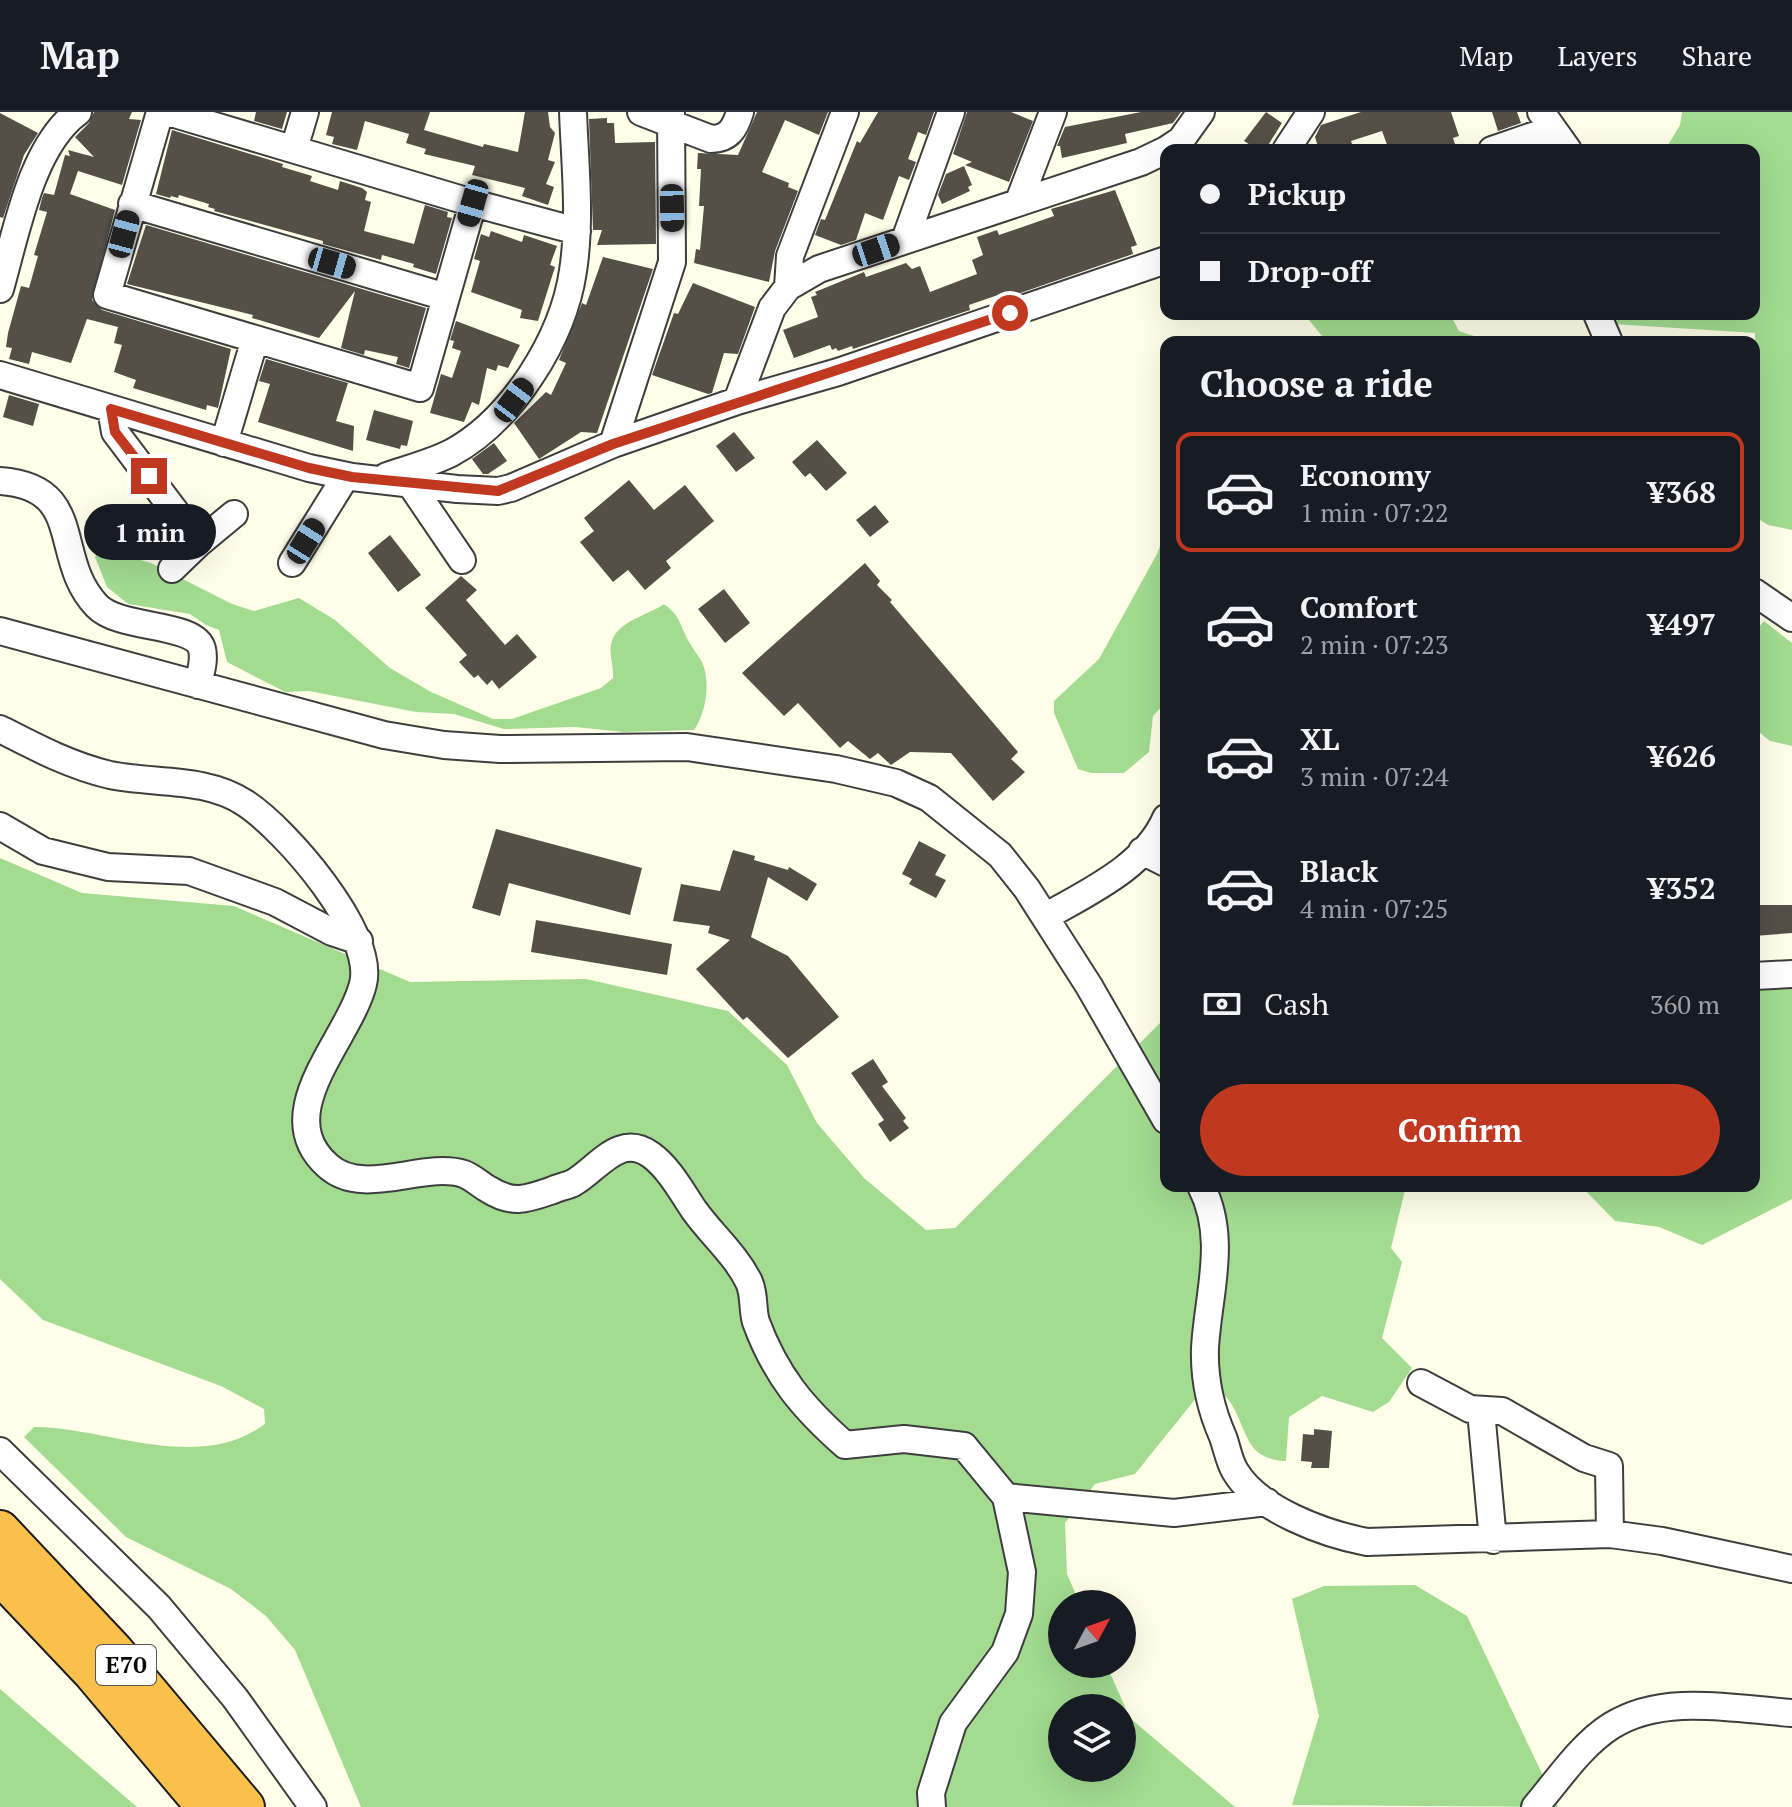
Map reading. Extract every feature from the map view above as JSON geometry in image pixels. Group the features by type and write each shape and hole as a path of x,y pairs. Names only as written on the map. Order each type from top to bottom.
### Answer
{"highway":[{"name":"E70","path":"0,1530 114,1651 245,1807"},
{"name":"E70","path":"0,1575 92,1672 206,1807"}],"street":[{"path":"0,289 4,258 47,144 60,127 78,112"},
{"path":"160,112 107,295 420,388 473,203"},
{"path":"168,112 577,231"},
{"path":"294,149 305,112"},
{"path":"381,478 451,453 492,422 514,400 539,360 570,291 577,231 573,112"},
{"path":"641,112 671,117 690,133 721,139 730,133 740,112"},
{"path":"788,287 790,256 845,112"},
{"path":"905,240 951,112"},
{"path":"1019,201 1053,112"},
{"path":"1175,144 1201,112"},
{"path":"1290,144 1311,112"},
{"path":"613,444 672,262 671,117"},
{"path":"1511,144 1554,130"},
{"path":"737,401 772,308 788,287 819,269 1141,162 1160,153"},
{"path":"132,204 446,297"},
{"path":"0,375 224,443 346,476 498,491 613,444 737,401 838,372 1160,262"},
{"path":"224,443 255,339"},
{"path":"111,409 115,432 199,543"},
{"path":"292,563 346,476"},
{"path":"0,481 32,486 54,504 62,521 76,574 86,595 102,611 124,622 190,635 201,645 204,659 198,685"},
{"path":"409,482 462,560"},
{"path":"172,569 234,514"},
{"path":"1760,596 1792,618"},
{"path":"0,631 384,735 444,745 500,749 687,747 836,769 896,783 929,798 1000,855 1089,986 1160,1110"},
{"path":"0,729 58,758 109,774 226,791 249,805 317,875 359,941 364,982 304,1113 307,1143 330,1169 365,1181 434,1173 464,1174 493,1193 520,1201 573,1183 618,1149 634,1147 651,1155 668,1173 712,1235 738,1262 756,1303 754,1318 789,1390 817,1420 845,1445 904,1439 964,1446 983,1466 1006,1497 1022,1572 1019,1614 1005,1652 953,1723 931,1793 932,1807"},
{"path":"0,826 43,851 108,867 189,871 275,902 332,932 359,941"},
{"path":"1045,917 1118,874 1142,851 1160,826"},
{"path":"1142,851 1160,860"},
{"path":"1760,976 1792,974"},
{"path":"1203,1192 1215,1231 1214,1281 1205,1349 1211,1412 1236,1472 1267,1502 1300,1522 1338,1537 1367,1542 1610,1534 1662,1541 1792,1569"},
{"path":"1421,1383 1470,1409 1502,1411 1584,1458 1609,1466 1610,1534"},
{"path":"1481,1411 1493,1540"},
{"path":"0,1451 159,1607 235,1698 313,1807"},
{"path":"1006,1497 1174,1513 1267,1502"},
{"path":"1535,1807 1586,1747 1610,1726 1632,1715 1685,1706 1792,1713"}],"green space":[{"path":"1682,112 1792,112 1792,530 1768,525 1760,520 1760,336 1755,336 1755,333 1613,324 1611,320 1760,320 1760,144 1669,144 1680,125"},
{"path":"1309,320 1453,320 1459,331 1474,336 1322,336"},
{"path":"1160,546 1160,708 1153,716 1149,752 1124,773 1091,773 1078,769 1054,713 1054,701 1099,659"},
{"path":"100,548 151,563 232,604 254,611 299,598 335,620 390,668 431,692 493,719 512,719 601,688 613,678 611,645 619,630 664,604 677,617 702,662 707,688 704,706 694,730 504,729 454,714 416,712 309,691 285,692 227,662 219,630 190,614 128,604 107,587 95,557"},
{"path":"1764,621 1792,643 1792,746 1770,741 1760,733 1760,626"},
{"path":"0,858 82,893 234,906 410,982 586,979 728,1011 787,1065 817,1123 864,1178 926,1230 955,1228 1160,1023 1160,1192 1405,1192 1391,1248 1402,1262 1382,1338 1412,1368 1389,1402 1373,1412 1322,1396 1289,1417 1286,1461 1263,1456 1250,1444 1230,1402 1209,1382 1135,1474 1095,1484 1065,1523 1067,1574 1074,1590 1048,1590 1048,1678 1112,1678 1119,1694 1048,1694 1048,1782 1136,1782 1136,1723 1235,1807 361,1807 295,1650 266,1616 231,1589 126,1537 24,1437 34,1427 152,1444 211,1446 239,1438 265,1424 264,1409 221,1386 43,1320 0,1279"},
{"path":"1792,979 1792,1199 1702,1245 1659,1227 1615,1221 1587,1192 1760,1192 1760,982"},
{"path":"1415,1585 1467,1616 1558,1807 1292,1805 1319,1716 1292,1599 1324,1586"},
{"path":"0,1689 137,1807 0,1807"}],"building":[{"path":"94,112 132,112 129,119 141,120 122,185 78,171 70,194 115,210 92,300 102,310 231,349 218,408 207,405 206,410 133,388 136,380 114,372 122,345 114,343 118,327 87,319 71,363 32,352 29,364 9,359 12,348 6,347 8,333 21,286 29,288 38,256 34,255 47,212 39,210 42,198 44,193 54,195 65,155 70,156 68,150 94,157 75,137 89,123"},
{"path":"256,112 287,112 282,129 254,121"},
{"path":"332,112 430,112 424,130 483,147 484,144 518,152 525,112 548,112 550,127 555,133 548,160 555,162 546,184 554,187 548,205 522,196 525,188 472,175 475,166 424,154 426,149 406,143 409,134 365,121 357,150 332,144 334,137 326,135"},
{"path":"757,112 828,112 819,135 785,120 762,172 789,183 788,187 798,191 775,251 769,282 694,263 696,249 700,250 704,206 699,206 701,169 697,169 698,153 738,155"},
{"path":"878,112 934,112 926,135 918,132 908,159 916,162 909,180 899,176 883,220 865,213 856,240 841,245 815,235 821,219 825,220 857,141 860,143"},
{"path":"967,112 1011,112 1033,121 1009,182 965,165 972,162 953,154"},
{"path":"1141,112 1181,112 1173,123 1125,134 1127,143 1062,158 1060,146 1057,146 1065,127"},
{"path":"1266,112 1282,123 1269,144 1249,144 1244,141"},
{"path":"1361,112 1451,112 1459,136 1453,138 1455,144 1387,144 1382,131 1351,141 1352,144 1317,144 1315,137 1321,125"},
{"path":"1492,112 1517,112 1521,123 1498,131"},
{"path":"0,113 38,133 24,155 3,218 0,217"},
{"path":"607,118 607,123 614,123 615,143 655,142 656,244 597,245 602,230 593,230 589,119"},
{"path":"172,130 283,164 282,167 312,176 310,181 338,190 340,181 362,188 367,192 365,200 371,202 364,231 414,244 425,205 448,212 447,217 452,218 436,274 413,267 414,264 382,255 381,260 214,211 208,207 209,204 179,195 178,198 170,198 156,194"},
{"path":"964,166 972,185 968,187 970,191 942,204 938,195 946,174"},
{"path":"1115,190 1137,245 1131,247 1133,254 1000,300 998,295 969,305 970,310 853,349 852,346 832,350 830,345 794,358 783,330 818,317 811,297 817,295 815,292 864,272 866,277 906,263 912,269 920,266 930,292 977,274 972,260 983,255 977,237 997,230 999,235 1054,216 1051,209"},
{"path":"146,225 426,308 409,368 396,364 398,357 365,350 364,355 341,348 355,291 319,338 252,318 253,315 127,284"},
{"path":"491,231 522,242 524,235 557,246 550,265 555,267 538,321 520,318 522,310 471,292 480,261 474,259 481,234 489,237"},
{"path":"603,257 653,269 597,433 581,432 539,459 514,423 546,392 551,395 566,363 559,360 582,303 586,305"},
{"path":"693,283 755,307 738,354 724,353 712,393 708,394 652,375 674,313 678,314"},
{"path":"456,321 520,345 508,368 498,365 496,371 487,368 479,405 472,402 464,422 430,413 441,374 452,378 461,351 452,348 454,341 450,340"},
{"path":"266,359 348,383 336,421 354,426 353,451 258,422 270,384 259,381"},
{"path":"9,395 39,404 33,426 3,417"},
{"path":"374,410 413,421 407,446 401,445 400,449 366,440"},
{"path":"734,432 755,458 736,472 716,446"},
{"path":"817,440 847,473 826,491 810,473 805,477 792,462"},
{"path":"494,443 507,461 483,474 472,459"},
{"path":"629,480 654,510 685,485 714,521 666,561 671,568 645,590 628,570 613,582 580,542 594,531 584,518"},
{"path":"875,505 889,522 870,537 856,520"},
{"path":"390,535 421,575 398,592 368,553"},
{"path":"865,563 880,581 877,585 892,600 890,602 1018,752 1011,759 1025,772 993,801 951,753 910,752 891,765 878,753 870,759 848,741 840,748 798,703 784,716 742,673"},
{"path":"461,576 477,590 466,600 505,645 517,634 537,657 499,689 492,680 487,685 478,675 474,678 459,662 467,655 425,608"},
{"path":"724,589 750,623 725,643 698,609"},
{"path":"496,829 642,868 630,915 509,883 500,916 472,908"},
{"path":"919,841 946,855 935,875 946,880 936,898 909,884 912,879 902,874"},
{"path":"733,850 755,856 754,860 788,870 789,867 817,884 807,901 768,877 751,937 788,956 839,1017 788,1058 747,1017 743,1020 696,969 730,940 708,933 710,926 673,921 681,884 720,891"},
{"path":"1760,905 1792,905 1792,933 1760,936"},
{"path":"536,920 672,944 667,975 531,952"},
{"path":"873,1059 888,1082 882,1086 906,1118 903,1121 909,1128 890,1142 878,1124 884,1120 851,1073"},
{"path":"1314,1429 1332,1431 1329,1468 1311,1468 1312,1462 1301,1461 1303,1434 1314,1435"}],"route":[{"path":"149,476 115,432 111,409 309,468 352,477 498,491 613,444 1010,313"}]}
